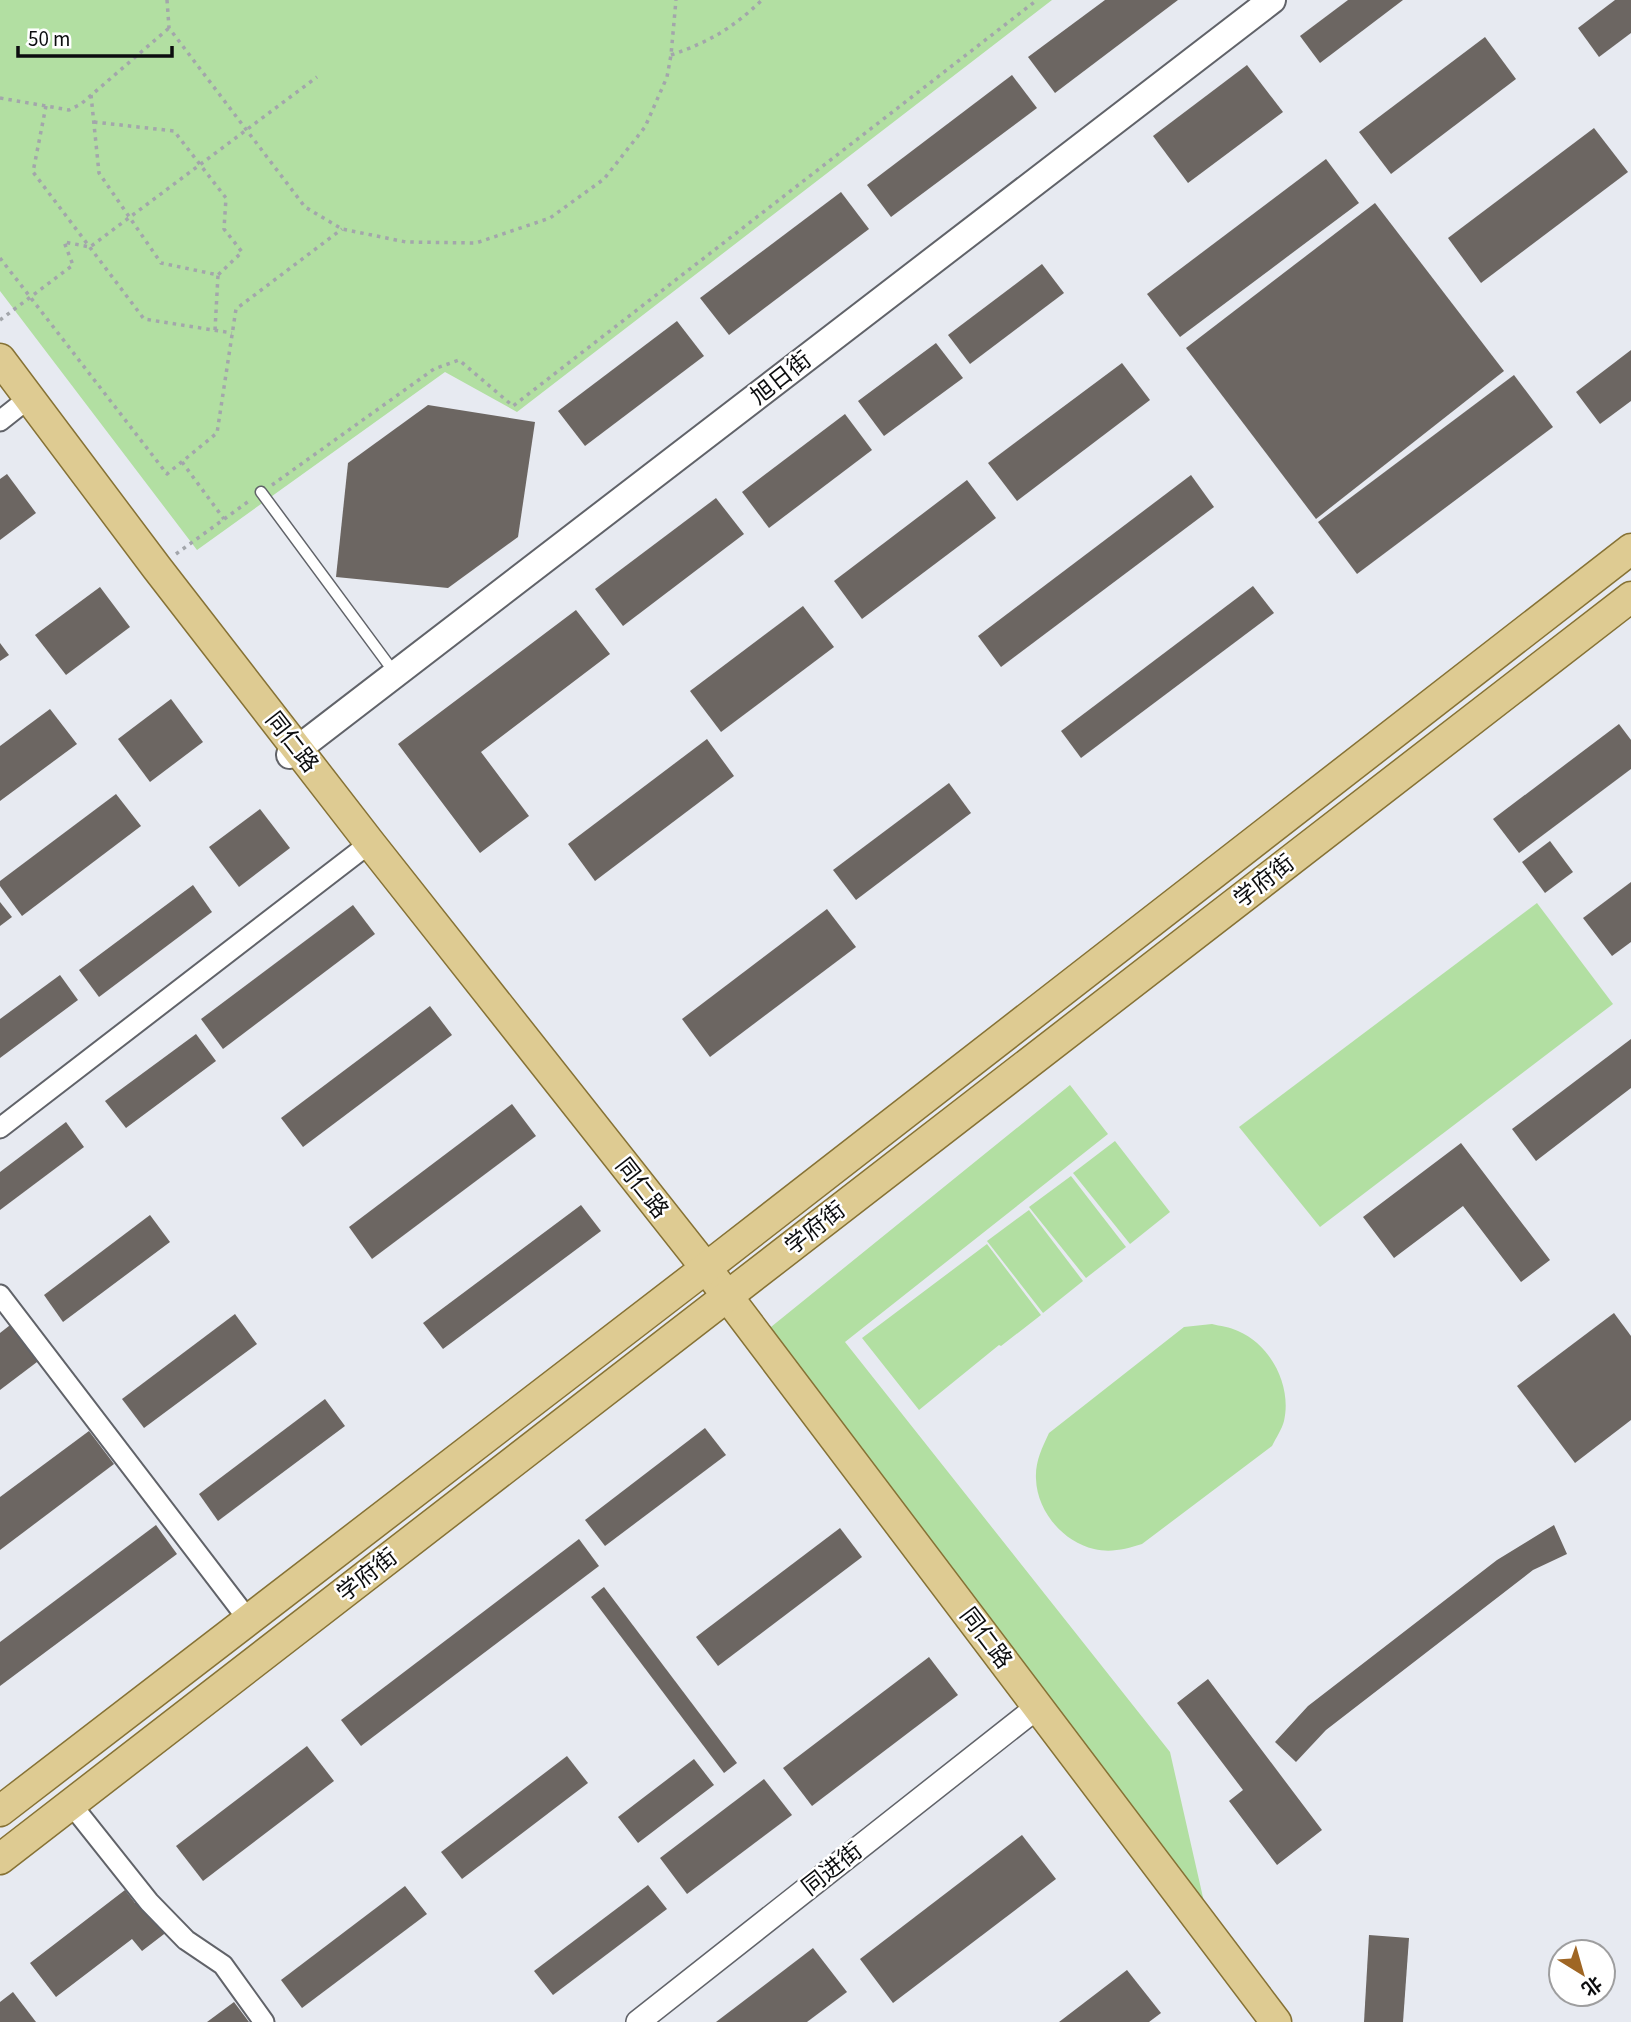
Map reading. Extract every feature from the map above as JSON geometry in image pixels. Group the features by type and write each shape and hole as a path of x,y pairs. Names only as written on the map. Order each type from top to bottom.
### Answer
{"main road":[{"name":"旭日街","path":"294,752 1272,0"},
{"name":"同仁路","path":"0,359 12,403 294,752"},
{"name":"同仁路","path":"12,403 157,568 365,846 699,1273 1026,1716 1259,2022"},
{"name":"学府街","path":"0,1811 247,1618 699,1273 1631,549"},
{"name":"学府街","path":"0,1859 1631,597"},
{"name":"同仁路","path":"720,1301 1276,2022"}],"street":[{"path":"0,1128 365,846"},
{"path":"0,1295 247,1618"},
{"name":"同进街","path":"638,2022 1026,1716"},
{"path":"71,1804 149,1902 186,1940 223,1965 264,2022"}],"lane":[{"path":"261,492 395,674"}],"path":[{"path":"166,0 169,29 305,207 342,229 406,242 476,243 550,218 604,180 645,127 667,77 676,0"},
{"path":"671,55 702,45 733,27 762,0"},
{"path":"157,568 434,369 447,363 459,360 513,406 1037,0"},
{"path":"0,98 69,110 91,95 169,29"},
{"path":"0,320 73,265 64,242 90,247 317,77"},
{"path":"91,95 99,173 161,263 218,275"},
{"path":"46,106 33,172 144,319 232,333"},
{"path":"94,122 174,131 226,198 224,229 242,252 218,275 215,330"},
{"path":"0,258 167,474 217,433 236,309 342,229"},
{"path":"182,461 224,519"}],"green space":[{"path":"0,0 1052,0 517,412 445,372 197,550 0,291"},
{"path":"1537,903 1613,1004 1320,1227 1239,1127"},
{"path":"1070,1085 1108,1134 845,1342 1170,1752 1207,1915 766,1331"},
{"path":"1115,1141 1170,1212 1130,1244 1073,1173"},
{"path":"1071,1176 1126,1247 1086,1278 1029,1207"},
{"path":"1029,1210 1083,1281 1043,1313 987,1241"},
{"path":"987,1244 1041,1315 999,1345 919,1410 862,1338"},
{"path":"1212,1324 1250,1337 1269,1356 1276,1368 1282,1381 1286,1408 1283,1424 1272,1446 1142,1544 1106,1551 1072,1540 1047,1513 1038,1491 1037,1467 1049,1433 1184,1327"}],"building":[{"path":"1105,0 1178,0 1055,93 1028,57"},
{"path":"1348,0 1403,0 1320,63 1300,36"},
{"path":"1615,0 1631,0 1631,33 1599,57 1578,28"},
{"path":"1485,37 1516,79 1391,174 1359,132"},
{"path":"1247,65 1283,112 1188,183 1153,136"},
{"path":"1012,75 1037,108 891,217 867,185"},
{"path":"1594,128 1628,172 1481,283 1448,238"},
{"path":"1326,159 1359,203 1180,337 1147,294"},
{"path":"841,192 869,229 729,335 700,298"},
{"path":"1375,203 1504,371 1316,519 1186,348"},
{"path":"1042,264 1064,293 970,364 948,335"},
{"path":"677,321 704,356 585,446 558,411"},
{"path":"936,343 963,378 884,436 858,401"},
{"path":"1631,350 1631,401 1600,424 1576,392"},
{"path":"1122,363 1150,400 1017,501 988,463"},
{"path":"1514,375 1553,427 1357,574 1318,522"},
{"path":"428,405 535,422 518,537 448,588 336,577 348,463"},
{"path":"845,414 872,450 769,528 742,492"},
{"path":"7,474 36,513 0,540 0,479"},
{"path":"1191,475 1214,507 1001,667 978,636"},
{"path":"967,480 996,518 862,619 834,581"},
{"path":"716,498 744,534 623,626 595,589"},
{"path":"1253,586 1274,613 1081,758 1061,731"},
{"path":"100,587 130,627 66,675 35,635"},
{"path":"803,606 834,647 721,732 690,691"},
{"path":"576,610 610,654 481,752 529,816 480,853 398,744"},
{"path":"0,643 9,655 0,661"},
{"path":"171,699 203,742 150,782 118,739"},
{"path":"50,709 77,744 0,801 0,746"},
{"path":"1619,724 1631,740 1631,769 1519,853 1493,819"},
{"path":"707,739 734,776 595,881 568,844"},
{"path":"949,783 971,813 856,900 833,870"},
{"path":"116,794 141,826 22,916 0,886 0,881"},
{"path":"260,809 290,848 239,887 209,847"},
{"path":"1550,841 1573,872 1545,893 1522,862"},
{"path":"1631,882 1631,942 1612,956 1583,918"},
{"path":"193,885 212,912 99,997 79,970"},
{"path":"0,902 12,917 0,926"},
{"path":"353,905 375,934 223,1049 201,1019"},
{"path":"827,909 856,947 710,1057 682,1019"},
{"path":"60,975 78,1000 0,1058 0,1019"},
{"path":"430,1006 452,1035 303,1147 281,1118"},
{"path":"196,1034 216,1061 126,1128 105,1101"},
{"path":"1631,1039 1631,1088 1536,1161 1512,1129"},
{"path":"512,1104 536,1136 372,1259 349,1227"},
{"path":"66,1122 84,1147 0,1210 0,1172"},
{"path":"1461,1143 1550,1260 1521,1282 1463,1206 1394,1258 1363,1217"},
{"path":"581,1205 601,1231 443,1349 423,1323"},
{"path":"150,1215 170,1242 63,1322 44,1295"},
{"path":"1614,1313 1631,1336 1631,1420 1575,1463 1517,1386"},
{"path":"235,1314 257,1344 144,1428 122,1399"},
{"path":"14,1322 41,1359 0,1390 0,1333"},
{"path":"325,1399 345,1426 218,1521 199,1494"},
{"path":"705,1428 726,1455 605,1546 585,1520"},
{"path":"89,1431 114,1464 0,1550 0,1497"},
{"path":"156,1525 177,1554 0,1686 0,1642"},
{"path":"1554,1525 1567,1554 1533,1570 1326,1730 1296,1762 1275,1742 1308,1706 1497,1560"},
{"path":"840,1528 862,1557 718,1666 696,1637"},
{"path":"579,1539 599,1566 361,1746 341,1720"},
{"path":"604,1587 737,1763 724,1773 591,1597"},
{"path":"929,1657 958,1695 812,1806 783,1768"},
{"path":"1208,1679 1322,1830 1277,1865 1229,1801 1243,1790 1177,1703"},
{"path":"307,1746 334,1781 203,1881 176,1846"},
{"path":"567,1756 588,1783 462,1879 441,1852"},
{"path":"694,1759 714,1785 638,1843 618,1817"},
{"path":"764,1779 792,1815 687,1894 660,1858"},
{"path":"1022,1835 1056,1879 893,2003 860,1959"},
{"path":"648,1885 667,1909 553,1995 534,1971"},
{"path":"405,1886 427,1914 302,2008 281,1980"},
{"path":"125,1890 135,1903 143,1897 168,1931 142,1951 132,1939 56,1997 30,1963"},
{"path":"1369,1935 1409,1938 1403,2022 1364,2022"},
{"path":"813,1948 847,1992 807,2022 716,2022"},
{"path":"1127,1970 1161,2013 1149,2022 1059,2022"},
{"path":"13,1992 36,2022 0,2022 0,2002"},
{"path":"234,2002 249,2022 207,2022"}]}
